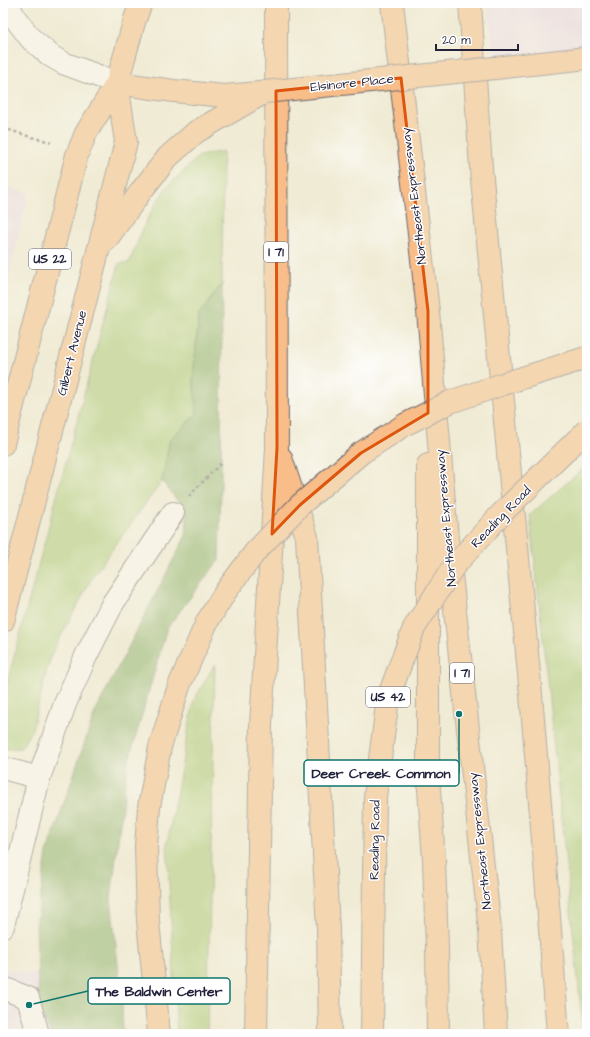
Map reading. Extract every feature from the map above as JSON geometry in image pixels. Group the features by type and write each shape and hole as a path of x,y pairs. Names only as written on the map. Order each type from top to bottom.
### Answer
{"main road":[{"name":"Gilbert Avenue","path":"3,444 77,155 86,133 117,83 141,3"},
{"name":"I 71","path":"256,1034 261,725 277,448 276,3"},
{"name":"Northeast Expressway","path":"392,3 428,311 447,538 490,930 496,1034"},
{"path":"470,3 481,168 532,703 558,1034"},
{"name":"Elsinore Place","path":"224,106 265,92 587,58"},
{"name":"Gilbert Avenue","path":"3,621 126,142 117,83"},
{"path":"117,83 174,91 224,106"},
{"path":"99,251 142,190 168,157 224,106"},
{"path":"428,311 428,775 434,868 438,1034"},
{"path":"159,1034 148,921 146,846 149,807 160,747 177,693 207,622 226,591 256,551 300,505 361,453 406,424 450,402 586,358"},
{"name":"Reading Road","path":"372,1034 375,797 388,698 414,628 454,566 502,513 587,430"},
{"path":"277,448 307,537 328,929 330,1034"}],"street":[{"path":"8,14 31,39 51,56 63,63 117,83"},
{"path":"3,926 40,778 66,704 86,656 113,603 173,513"},
{"path":"3,768 40,778"},
{"path":"3,988 28,998 38,1034"}],"path":[{"path":"3,128 31,138 51,142"},
{"path":"173,513 221,463"}],"highlighted area":[{"path":"401,78 428,311 428,413 361,453 300,505 272,534 277,448 276,91"}],"shaded area":[{"path":"488,3 587,3 587,58 495,68"},
{"path":"3,187 29,193 3,299"},
{"path":"3,969 48,976 60,1034 3,1034"}],"green space":[{"path":"223,151 222,284 199,315 193,379 197,414 170,439 162,481 93,576 51,655 32,729 21,748 3,749 3,698 119,263 129,263 147,219 165,189 199,156"},
{"path":"222,284 221,490 219,560 167,628 127,767 111,899 122,1001 123,1034 51,1034 39,1008 36,926 47,853 95,712 186,535 187,513 162,481 170,439 197,414 193,379 199,315"},
{"path":"587,465 587,1034 582,1034 582,1019 530,515"},
{"path":"215,664 207,1034 177,1034 167,844 194,700"}],"place":[{"name":"Deer Creek Common","path":"459,714"},
{"name":"The Baldwin Center","path":"29,1005"}]}
